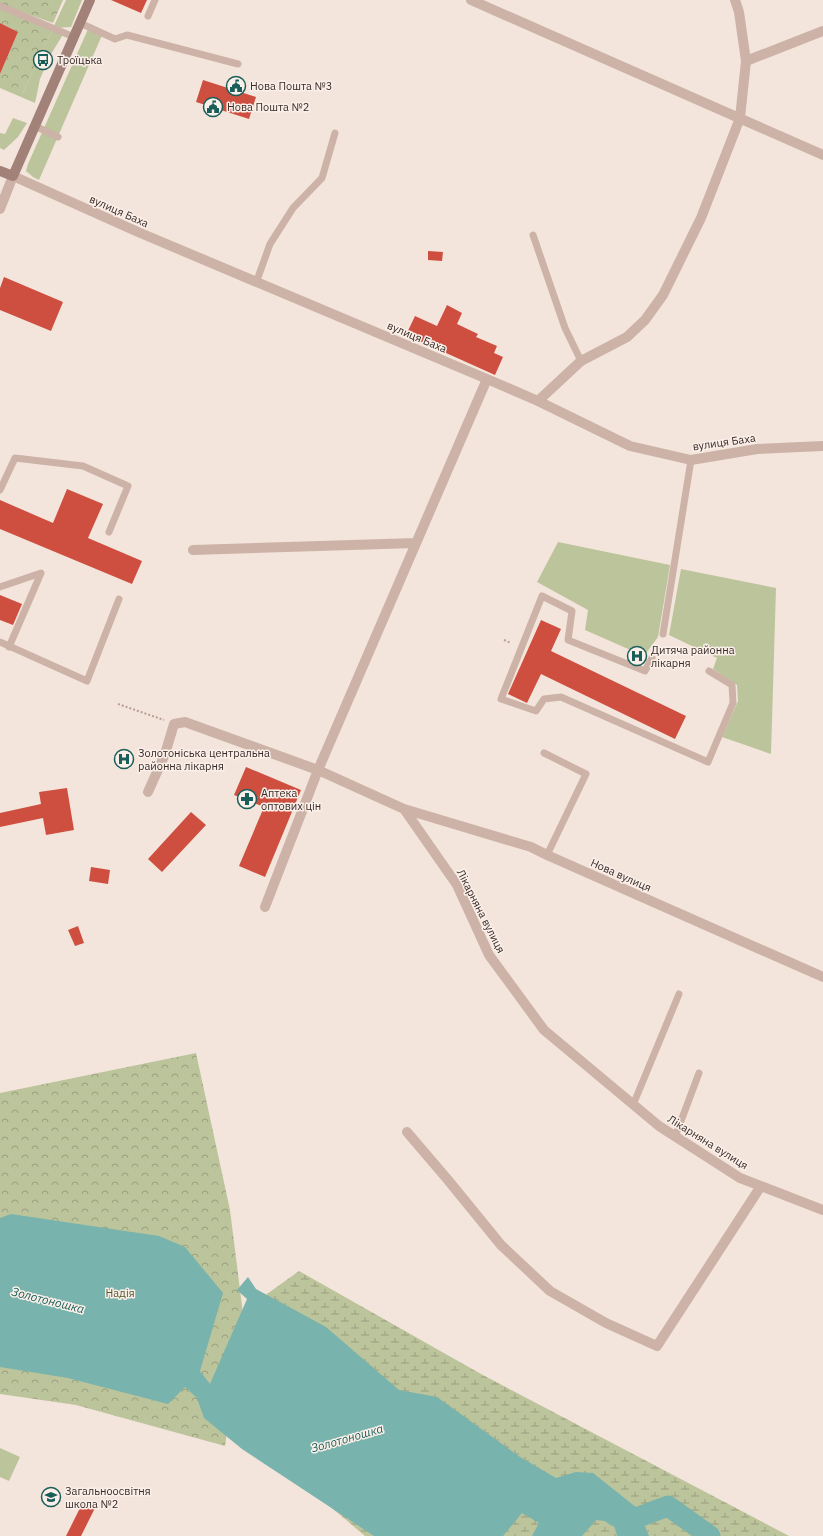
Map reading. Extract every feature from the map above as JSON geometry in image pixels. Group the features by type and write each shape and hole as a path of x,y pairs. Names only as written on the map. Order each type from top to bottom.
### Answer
{"main road":[{"path":"0,171 14,176 90,0"}],"street":[{"path":"471,0 823,155"},
{"path":"538,401 581,361 626,337 645,320 663,295 701,218 740,118 746,61 739,12 734,0"},
{"path":"746,61 823,31"},
{"path":"0,209 14,176"},
{"name":"вулиця Баха","path":"14,176 256,283 487,378 630,446 691,460 757,450 823,446"},
{"path":"265,907 318,770 487,378"},
{"path":"192,550 416,543"},
{"path":"148,792 165,754 174,724 184,722 318,770 404,808"},
{"name":"Нова вулиця","path":"404,808 531,847 823,977"},
{"name":"Лікарняна вулиця","path":"404,808 457,885 489,955 544,1030 633,1105 675,1137 740,1178 823,1210"},
{"path":"407,1132 501,1245 550,1290 606,1323 657,1346 761,1186"}],"lane":[{"path":"148,16 155,0"},
{"path":"0,6 74,37"},
{"path":"80,23 115,38 127,35 238,64"},
{"path":"35,126 58,137"},
{"path":"256,283 270,244 293,208 322,178 335,132"},
{"path":"533,235 565,328 581,361"},
{"path":"0,490 14,458 83,466 128,486 109,532"},
{"path":"663,634 691,460"},
{"path":"0,588 41,573 9,647"},
{"path":"652,658 645,671 568,640 572,610 542,596 501,699 536,711 544,699 561,697 708,762 733,703 732,685 708,671"},
{"path":"0,642 87,681 119,599"},
{"path":"544,753 586,774 547,855"},
{"path":"633,1105 679,994"},
{"path":"675,1137 699,1073"}],"path":[{"path":"504,640 511,643"},
{"path":"118,704 174,724"}],"green space":[{"path":"0,0 63,0 53,23 0,4"},
{"path":"66,0 82,0 71,27 54,28 64,33 51,54 40,79 35,103 21,97"},
{"path":"0,6 53,28 21,97 0,88 0,74 18,32 0,23"},
{"path":"89,27 103,33 39,180 26,171 28,164"},
{"path":"13,118 27,123 18,137 4,150 0,148 0,133 5,134"},
{"path":"558,542 670,565 658,637 644,656 585,630 588,610 537,582"},
{"path":"681,569 776,588 771,754 722,737 738,701 737,685 713,669 717,658 669,635"},
{"name":"Надія","path":"196,1053 230,1210 244,1322 225,1446 76,1405 0,1394 0,1093"},
{"path":"299,1271 481,1374 789,1536 365,1536 287,1470 252,1330 267,1294"},
{"path":"0,1448 20,1457 9,1481 0,1477"}],"water":[{"path":"11,1214 159,1236 185,1247 223,1293 200,1371 210,1384 247,1299 237,1290 248,1277 256,1289 326,1327 399,1390 437,1397 520,1457 556,1478 576,1472 593,1473 637,1508 649,1536 617,1536 613,1522 596,1520 582,1536 532,1536 539,1523 522,1513 503,1536 374,1536 242,1449 204,1418 197,1398 185,1387 168,1404 68,1378 0,1367 0,1218"}],"building":[{"path":"111,0 147,0 141,13"},
{"path":"0,23 18,32 0,74"},
{"path":"203,80 256,97 249,119 196,102"},
{"path":"428,251 443,252 442,261 428,260"},
{"path":"4,277 63,302 51,331 0,310 0,288"},
{"path":"447,305 462,313 457,324 478,334 476,337 497,346 494,353 503,357 495,375 406,335 415,316 437,326"},
{"path":"67,489 103,504 88,538 142,561 132,584 0,529 0,500 53,523"},
{"path":"0,595 22,604 13,625 0,620"},
{"path":"541,620 561,629 551,651 686,716 675,739 541,674 527,703 508,694"},
{"path":"246,767 301,790 265,877 239,866 264,807 234,795"},
{"path":"67,788 74,830 46,835 43,818 0,827 0,813 41,804 39,792"},
{"path":"191,812 206,825 162,872 148,859"},
{"path":"91,867 110,870 108,884 89,881"},
{"path":"78,926 84,943 75,946 68,930"},
{"path":"83,1502 95,1508 81,1536 66,1536"}],"waterway":[{"name":"Золотоношка","path":"614,1515 628,1521 668,1506 710,1536"}],"place":[{"name":"Троїцька","path":"43,60"},
{"name":"Нова Пошта №3","path":"236,86"},
{"name":"Нова Пошта №2","path":"213,107"},
{"name":"Дитяча районна лікарня","path":"637,656"},
{"name":"Золотоніська центральна районна лікарня","path":"124,759"},
{"name":"Аптека оптових цін","path":"247,799"},
{"name":"Загальноосвітня школа №2","path":"51,1497"}]}
